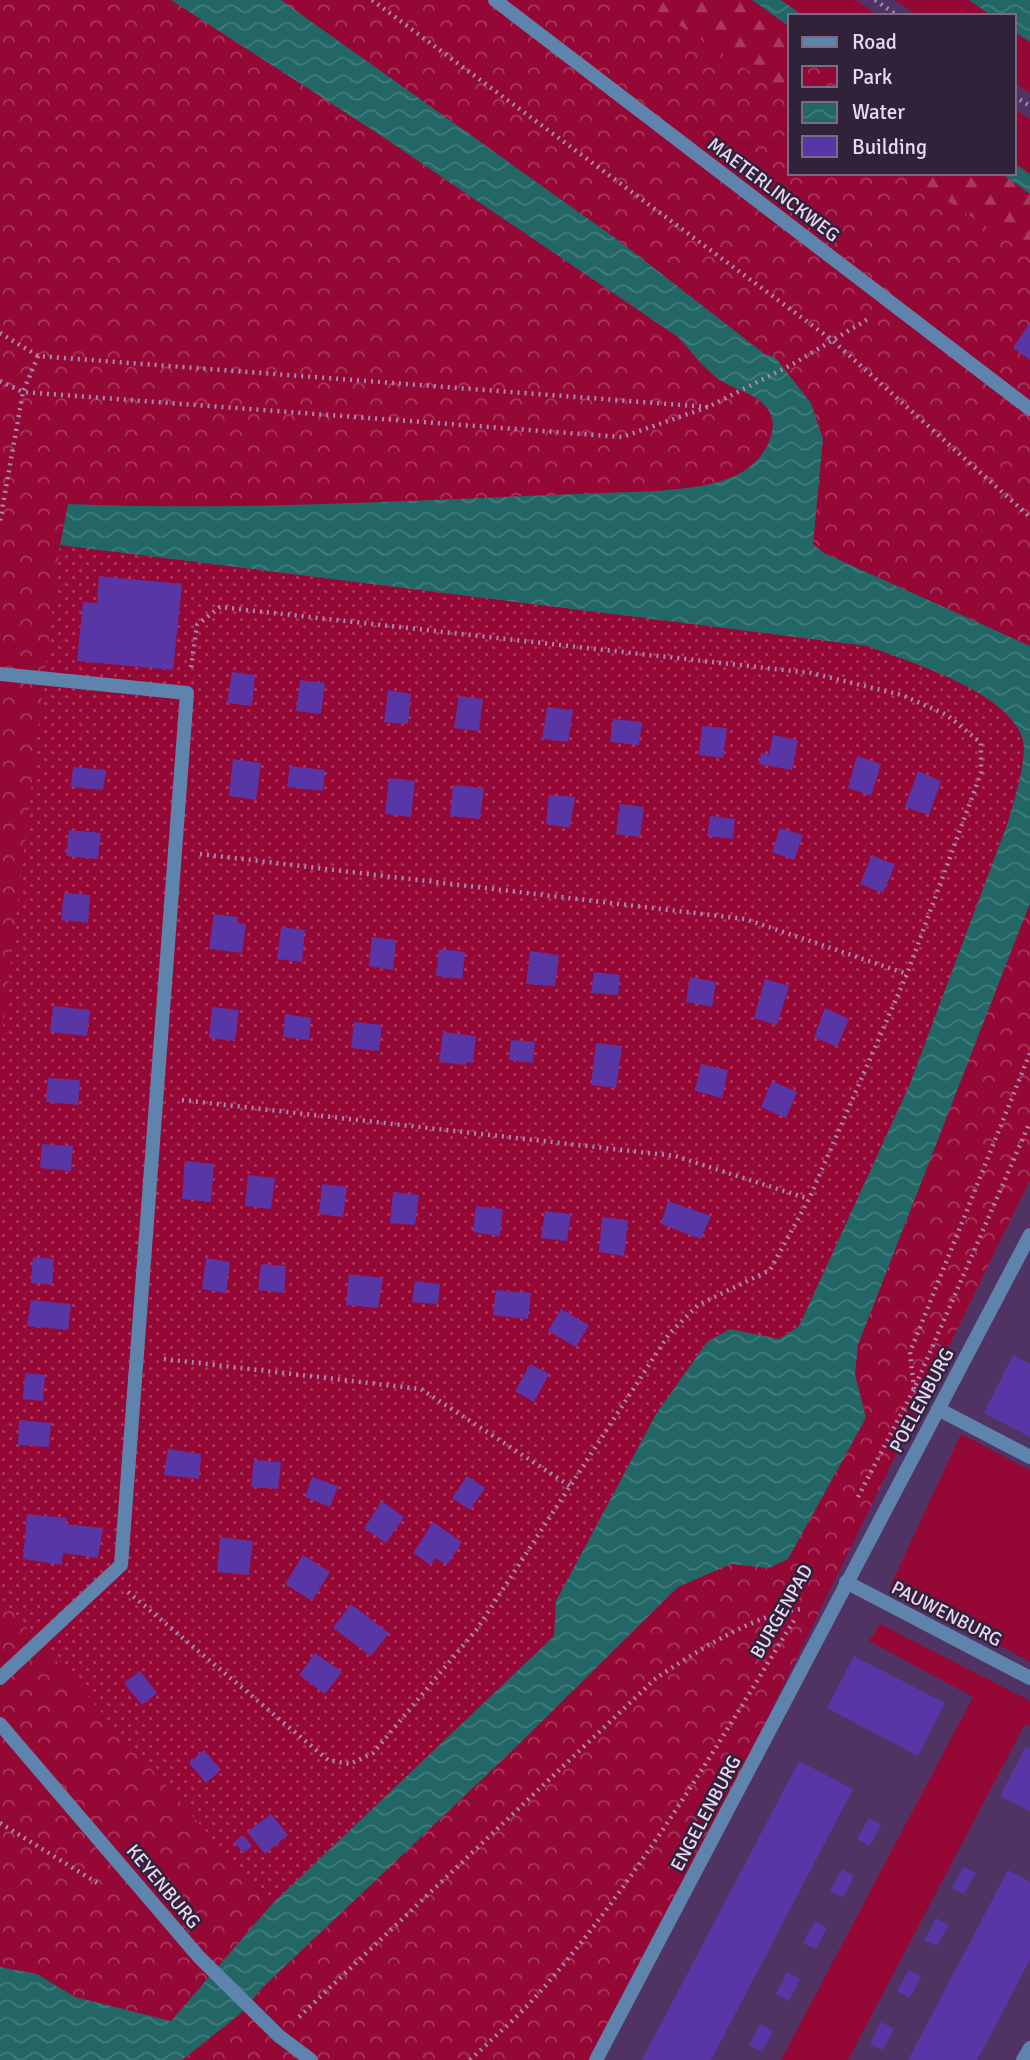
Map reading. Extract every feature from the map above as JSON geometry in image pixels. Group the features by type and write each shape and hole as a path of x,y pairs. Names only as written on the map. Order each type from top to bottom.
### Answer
{"street":[{"name":"MAETERLINCKWEG","path":"495,0 1030,409"},
{"path":"0,674 187,693 139,1356 121,1565 0,1678"},
{"name":"POELENBURG","path":"846,1582 1030,1235"},
{"path":"938,1409 1030,1457"},
{"name":"ENGELENBURG","path":"596,2060 846,1582"},
{"name":"PAUWENBURG","path":"846,1582 1030,1678"},
{"name":"KEYENBURG","path":"0,1724 199,1957 279,2036 311,2060"},
{"path":"1023,2060 1030,2048"}],"path":[{"path":"372,0 832,340 1030,517"},
{"path":"875,0 895,14"},
{"path":"0,381 23,392 622,437 708,407 793,365 893,304"},
{"path":"0,333 38,356 708,407"},
{"path":"0,521 23,392 38,356"},
{"path":"109,1576 328,1760 350,1764 373,1753 477,1629 668,1334 698,1305 770,1270 809,1199 907,974 981,773 981,743 947,715 902,695 811,673 220,607 197,625 187,693"},
{"path":"175,851 745,919 907,974"},
{"path":"938,1409 914,1389 910,1352 1030,1053"},
{"path":"156,1097 675,1156 809,1199"},
{"path":"858,1499 914,1389 1030,1122"},
{"path":"139,1356 421,1389 570,1486"},
{"name":"BURGENPAD","path":"470,2060 538,1994 603,1911 698,1776 807,1596"},
{"path":"279,2036 655,1679 704,1646 775,1615 801,1608 829,1618"}],"green space":[{"path":"0,0 641,0 788,97 788,175 908,175 1030,255 1030,1180 601,2060 0,2060"},
{"path":"526,0 752,0 788,26 788,175 1004,175 1030,194 1030,382"},
{"path":"781,0 856,0 876,14 800,14"},
{"path":"895,0 969,0 989,14 915,14"},
{"path":"1016,32 1030,42 1030,93 1016,83"},
{"path":"1016,110 1030,119 1030,174 1016,164"},
{"path":"60,545 867,646 930,669 977,691 1012,720 1024,745 1020,779 1008,822 909,1086 799,1326 779,1339 731,1329 707,1342 656,1414 556,1601 554,1636 271,1905 0,1597 0,1053"},
{"path":"961,1434 1030,1470 1030,1662 890,1587"},
{"path":"880,1624 1030,1701 1030,1726 1025,1724 848,2060 781,2060 973,1697 869,1641"}],"water":[{"path":"171,0 281,0 618,240 766,355 775,357 811,403 823,439 813,544 824,553 1030,646 1030,903 858,1345 855,1374 866,1418 788,1559 769,1568 731,1564 678,1587 517,1746 262,1988 240,2014 182,2060 0,2060 0,1967 37,1974 75,1997 171,2021 271,1905 554,1636 556,1601 656,1414 707,1342 730,1329 779,1339 799,1326 909,1086 1008,822 1020,780 1024,745 1012,720 997,705 977,692 930,669 867,646 60,545 68,504 289,505 689,488 721,481 749,467 769,442 772,430 769,411 760,400 714,376 678,337 377,133"},
{"path":"752,0 781,0 800,14 788,14 788,26"},
{"path":"969,0 1030,0 1030,42 1016,32 1016,14 989,14"},
{"path":"1016,164 1030,174 1030,194 1004,175 1016,175"}],"building":[{"path":"1030,322 1030,360 1013,348"},
{"path":"99,576 182,584 173,670 77,661 83,602 97,603"},
{"path":"232,672 255,675 252,706 227,703"},
{"path":"300,680 325,683 321,714 296,711"},
{"path":"388,690 411,694 408,724 384,722"},
{"path":"459,696 483,699 479,731 454,728"},
{"path":"547,707 573,710 568,742 542,739"},
{"path":"613,719 642,722 639,745 610,742"},
{"path":"702,726 727,728 723,758 699,755"},
{"path":"773,735 798,740 792,770 759,764 761,753 769,754"},
{"path":"857,756 881,764 871,796 848,788"},
{"path":"233,759 261,763 256,800 229,796"},
{"path":"290,766 325,770 323,791 287,787"},
{"path":"73,767 106,770 103,790 71,787"},
{"path":"918,771 941,781 929,815 905,807"},
{"path":"389,778 415,781 411,817 385,814"},
{"path":"453,785 484,788 480,819 450,816"},
{"path":"549,795 575,797 570,828 546,824"},
{"path":"620,804 644,807 640,837 616,834"},
{"path":"710,816 735,819 733,839 707,836"},
{"path":"780,828 803,835 794,860 772,852"},
{"path":"69,830 101,833 98,859 66,856"},
{"path":"872,855 895,865 883,893 860,884"},
{"path":"64,893 90,895 88,923 61,920"},
{"path":"214,914 238,917 238,923 246,924 242,953 209,949"},
{"path":"281,927 305,930 302,962 277,959"},
{"path":"372,937 396,940 393,970 369,966"},
{"path":"439,949 465,952 462,979 436,976"},
{"path":"530,951 559,955 555,986 526,984"},
{"path":"594,972 620,975 618,995 591,993"},
{"path":"690,977 716,982 712,1007 686,1002"},
{"path":"765,979 789,986 777,1025 754,1018"},
{"path":"53,1006 90,1010 87,1036 50,1032"},
{"path":"212,1007 239,1010 235,1041 209,1038"},
{"path":"825,1008 849,1019 837,1047 814,1037"},
{"path":"285,1014 311,1018 309,1040 283,1037"},
{"path":"354,1022 382,1025 379,1051 351,1048"},
{"path":"443,1032 476,1036 473,1063 466,1062 466,1065 439,1062"},
{"path":"511,1040 535,1042 533,1063 509,1060"},
{"path":"596,1043 622,1046 616,1088 591,1085"},
{"path":"701,1064 728,1070 722,1098 695,1091"},
{"path":"48,1078 80,1080 78,1105 46,1102"},
{"path":"772,1081 797,1092 786,1118 761,1107"},
{"path":"42,1144 73,1146 71,1171 40,1168"},
{"path":"185,1161 214,1164 211,1202 182,1199"},
{"path":"248,1175 275,1178 271,1209 245,1206"},
{"path":"322,1184 347,1187 343,1217 319,1214"},
{"path":"393,1192 419,1195 415,1225 390,1223"},
{"path":"668,1201 711,1216 701,1239 661,1224"},
{"path":"476,1206 503,1209 500,1236 473,1232"},
{"path":"545,1211 571,1214 567,1241 541,1238"},
{"path":"602,1217 628,1220 624,1256 599,1252"},
{"path":"33,1257 54,1259 52,1285 31,1283"},
{"path":"206,1258 230,1262 226,1293 202,1289"},
{"path":"261,1264 286,1266 284,1293 258,1290"},
{"path":"349,1274 383,1278 378,1308 346,1305"},
{"path":"415,1281 440,1284 438,1304 412,1302"},
{"path":"496,1290 531,1293 528,1319 493,1315"},
{"path":"31,1300 71,1304 68,1330 27,1326"},
{"path":"561,1309 589,1325 576,1347 548,1331"},
{"path":"1013,1355 1030,1364 1030,1437 984,1413"},
{"path":"530,1364 549,1374 534,1402 515,1391"},
{"path":"25,1373 45,1375 43,1401 23,1399"},
{"path":"19,1420 51,1423 49,1447 18,1445"},
{"path":"168,1449 201,1454 199,1479 164,1475"},
{"path":"254,1460 281,1462 278,1489 251,1487"},
{"path":"467,1476 485,1488 470,1510 452,1498"},
{"path":"312,1477 338,1486 330,1507 305,1497"},
{"path":"382,1501 404,1517 386,1543 364,1528"},
{"path":"27,1514 67,1518 66,1524 103,1528 98,1558 63,1553 62,1565 23,1559"},
{"path":"433,1522 462,1542 447,1565 435,1558 431,1565 413,1553"},
{"path":"220,1537 253,1541 249,1575 217,1572"},
{"path":"303,1555 330,1572 312,1601 285,1584"},
{"path":"351,1604 389,1633 371,1656 333,1628"},
{"path":"315,1653 342,1672 325,1694 299,1675"},
{"path":"854,1656 945,1703 918,1756 827,1708"},
{"path":"140,1671 157,1693 142,1705 124,1683"},
{"path":"1026,1746 1030,1748 1030,1811 1000,1796"},
{"path":"204,1750 221,1770 206,1783 189,1763"},
{"path":"799,1761 853,1789 711,2060 642,2060"},
{"path":"271,1814 288,1835 265,1854 247,1832"},
{"path":"869,1818 881,1825 870,1846 857,1839"},
{"path":"243,1835 252,1846 243,1853 234,1842"},
{"path":"963,1867 976,1873 964,1894 952,1888"},
{"path":"842,1869 854,1876 843,1897 830,1891"},
{"path":"1008,1870 1030,1882 1030,1959 994,2029 977,2060 908,2060"},
{"path":"936,1918 949,1925 937,1946 924,1940"},
{"path":"815,1921 827,1928 816,1949 803,1943"},
{"path":"909,1970 921,1977 910,1998 897,1991"},
{"path":"787,1972 800,1979 789,2001 776,1994"},
{"path":"881,2022 894,2029 883,2050 870,2044"},
{"path":"760,2024 773,2031 762,2052 749,2045"}]}
